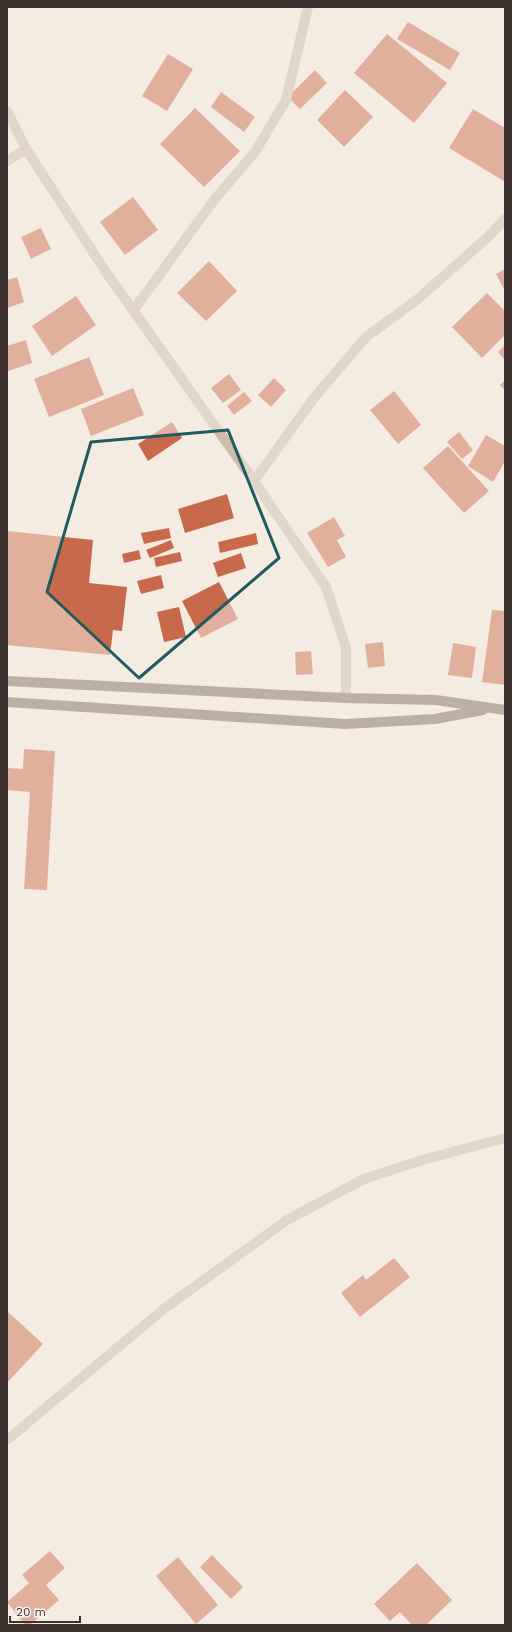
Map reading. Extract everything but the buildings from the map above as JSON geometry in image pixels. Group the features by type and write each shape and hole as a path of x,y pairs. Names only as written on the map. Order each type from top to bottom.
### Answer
{"main road":[{"path":"7,681 346,698 436,700 505,710"},
{"path":"7,702 345,724 435,719 491,709"}],"street":[{"path":"133,311 214,200 256,152 286,100 308,7"},
{"path":"7,111 26,149 133,311 254,481 326,587 346,648 346,698"},
{"path":"7,161 26,149"},
{"path":"254,481 313,399 366,337 418,299 489,236 505,219"},
{"path":"7,1440 165,1308 287,1220 364,1179 422,1160 505,1138"}],"highlighted area":[{"path":"228,430 279,558 139,678 47,592 91,442"}]}
